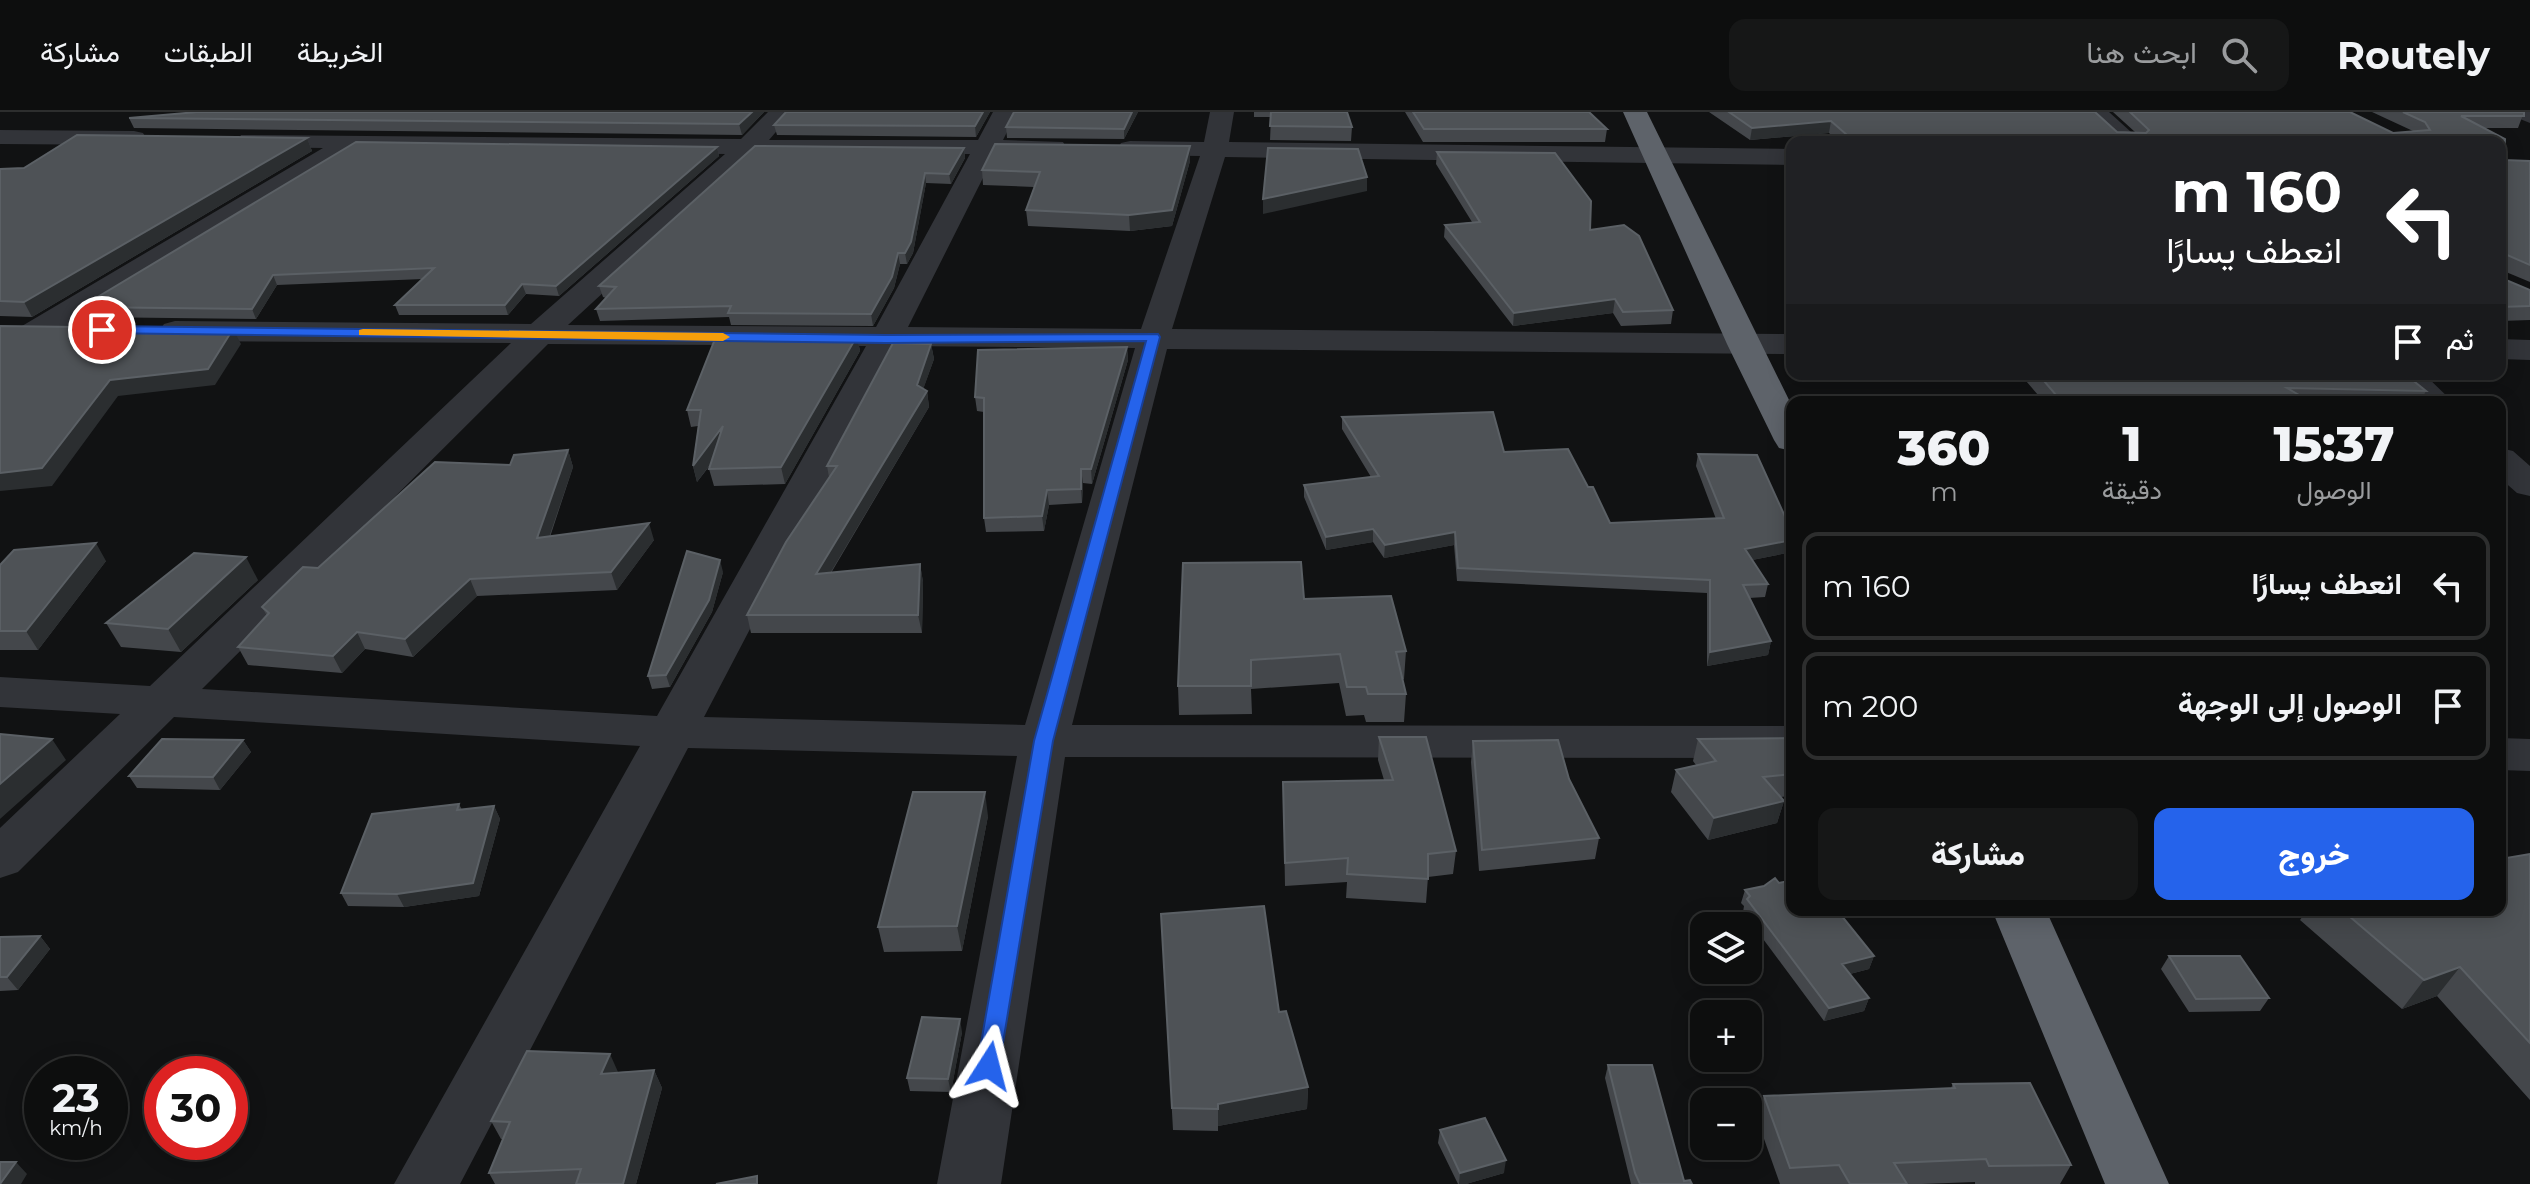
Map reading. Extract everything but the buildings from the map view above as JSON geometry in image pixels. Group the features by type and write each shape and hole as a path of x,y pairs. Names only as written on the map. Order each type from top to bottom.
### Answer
{"highway":[{"path":"1635,112 1743,344 1786,428"},
{"path":"2022,916 2137,1184"}],"street":[{"path":"0,353 399,112"},
{"path":"0,859 538,335 748,147 781,112"},
{"path":"2095,112 2123,136"},
{"path":"2523,112 2530,116"},
{"path":"230,140 748,147 995,129 1077,148"},
{"path":"426,1184 886,339 995,129"},
{"path":"969,1184 1044,741 1154,337 1219,131"},
{"path":"1108,148 1219,131 1655,156 1786,157"},
{"path":"0,137 153,139"},
{"path":"0,329 102,330"},
{"path":"149,330 886,339 1154,337 1786,344"},
{"path":"2506,349 2530,350"},
{"path":"2411,380 2429,396"},
{"path":"2506,464 2530,485"},
{"path":"0,692 672,732 1044,741 1786,742"},
{"path":"2506,754 2530,755"}],"slow traffic":[{"path":"363,333 723,337"}],"route":[{"path":"102,330 886,339 1154,337 1044,741 989,1066"}]}
